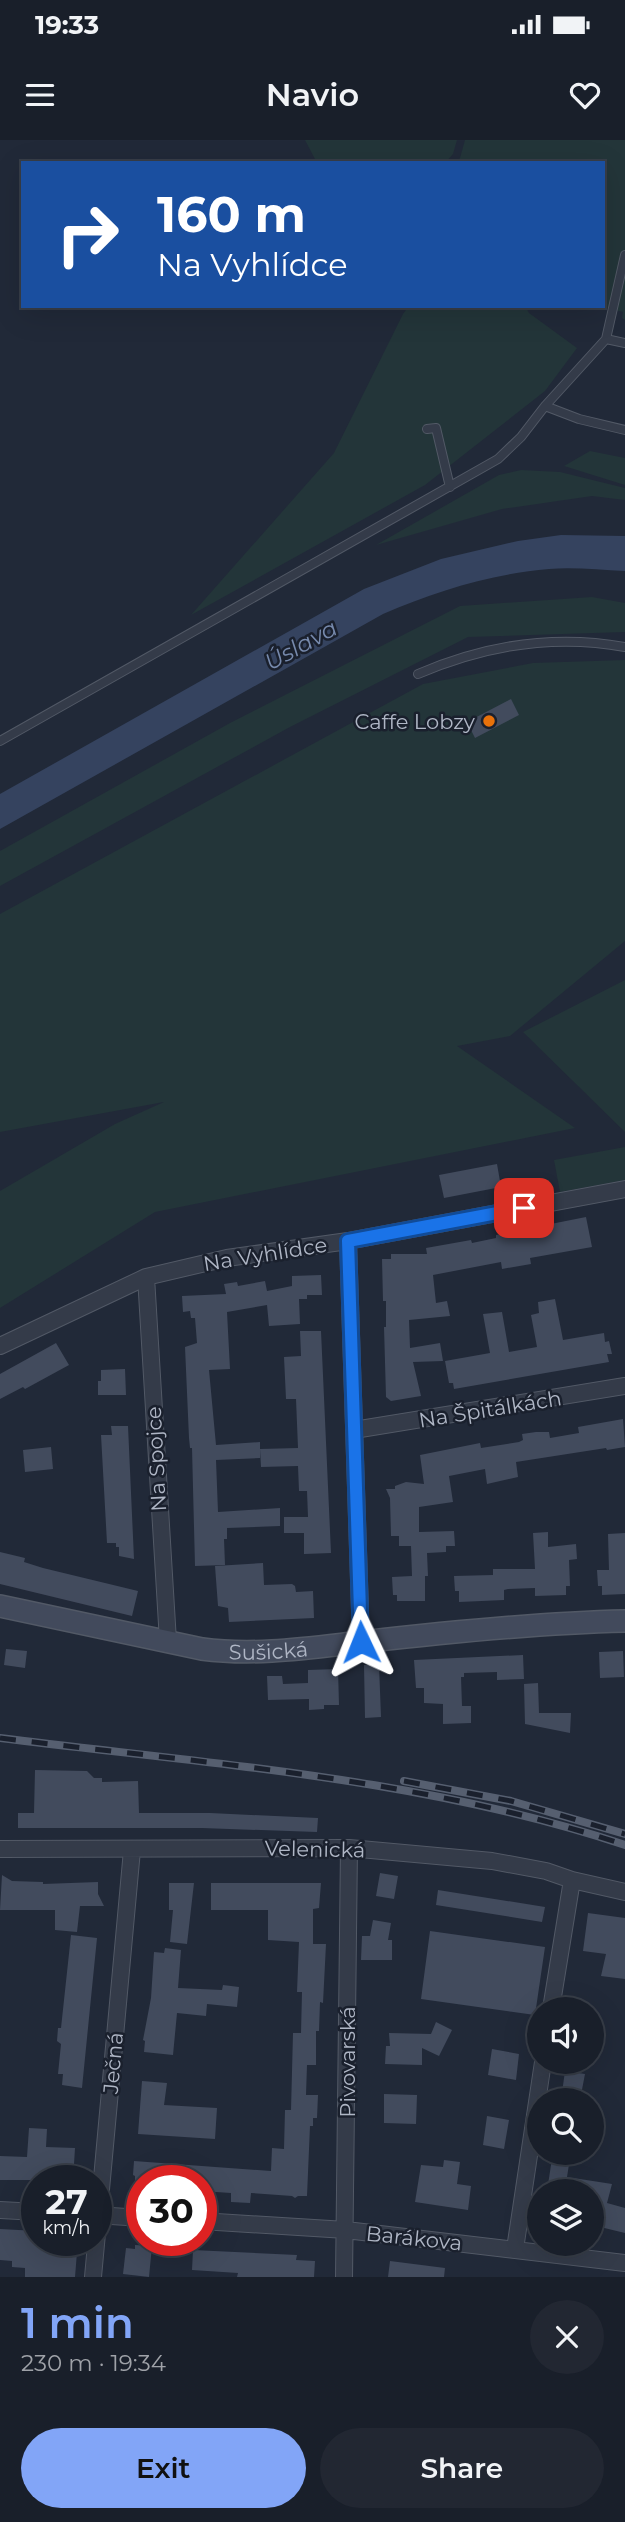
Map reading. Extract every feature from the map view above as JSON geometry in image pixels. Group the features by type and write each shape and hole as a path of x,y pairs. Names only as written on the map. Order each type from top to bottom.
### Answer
{"street":[{"name":"Na Vyhlídce","path":"0,1346 146,1278 227,1258 348,1241 625,1189"},
{"path":"348,1241 361,1642"},
{"name":"Na Spojce","path":"146,1278 168,1641"},
{"name":"Na Špitálkách","path":"354,1430 625,1386"},
{"name":"Sušická","path":"0,1606 234,1653 307,1649 547,1625 625,1621"},
{"name":"Velenická","path":"0,1849 349,1848 492,1861 546,1871 625,1892"},
{"name":"Pivovarská","path":"344,2277 349,1848"},
{"name":"Ječná","path":"103,2165 132,1850"},
{"path":"553,1997 572,1880"},
{"path":"516,2249 541,2074"},
{"path":"0,2210 21,2211"},
{"name":"Barákova","path":"217,2222 346,2230 625,2263"},
{"name":"Ječná","path":"93,2277 95,2256"}],"lane":[{"path":"0,741 498,459 521,437 545,406 606,339 625,255"},
{"path":"606,339 625,343"},
{"path":"545,406 579,419 625,430"},
{"path":"427,429 436,428 450,487"},
{"path":"418,674 444,663 520,643 576,642 625,647"}],"shaded area":[{"path":"305,140 457,140 453,154 447,161 316,161"},
{"path":"465,140 625,140 625,320 622,318 623,312 605,308 605,161 458,161"},
{"path":"408,308 526,308 529,313 577,348 545,391 425,485 191,615 334,453"},
{"path":"590,451 625,458 625,485 564,466"},
{"path":"521,470 560,472 625,488 625,500 592,496 502,509 376,545 499,475"},
{"path":"592,597 625,603 625,632 468,637 290,727 0,886 0,851 230,723 460,606"},
{"path":"625,660 625,941 510,1036 457,1046 575,1128 155,1212 0,1308 0,1191 115,1124 164,1102 0,1132 0,914 423,684 533,663"},
{"path":"625,980 625,1132 523,1032"},
{"path":"625,1147 625,1180 560,1192 554,1160"}],"water":[{"name":"Úslava","path":"561,535 625,536 625,571 568,568 527,571 464,585 383,614 0,829 0,794 364,589 441,559 518,541"}],"building":[{"path":"511,699 519,715 475,738 467,722"},
{"path":"497,1164 501,1187 444,1198 439,1175"},
{"path":"586,1217 592,1247 530,1258 531,1264 502,1269 501,1262 433,1275 436,1303 447,1301 450,1316 409,1320 410,1348 440,1343 443,1361 413,1362 421,1396 391,1401 386,1397 386,1301 383,1301 382,1259 391,1259 391,1254 427,1254 426,1248 471,1240 472,1243 496,1238 496,1235"},
{"path":"321,1275 322,1295 307,1295 307,1299 299,1299 300,1324 269,1326 267,1305 227,1312 230,1369 209,1370 216,1445 260,1442 260,1458 216,1460 218,1512 280,1508 280,1526 227,1528 227,1539 224,1539 225,1565 195,1566 192,1448 189,1438 185,1347 197,1343 195,1318 191,1318 190,1311 183,1312 182,1296 226,1294 224,1284 237,1282 238,1286 265,1281 267,1291 292,1286 292,1276"},
{"path":"555,1299 563,1340 604,1333 605,1342 609,1341 612,1354 607,1354 609,1362 454,1389 453,1383 449,1383 445,1361 490,1353 483,1314 502,1312 509,1352 537,1347 531,1315 539,1313 538,1302"},
{"path":"300,1331 321,1331 331,1553 304,1554 304,1533 284,1533 284,1517 308,1517 307,1491 299,1491 298,1466 261,1467 260,1449 298,1448 296,1399 286,1399 284,1357 301,1356"},
{"path":"56,1343 69,1365 0,1399 0,1374"},
{"path":"125,1369 126,1395 98,1395 101,1370"},
{"path":"623,1419 625,1447 516,1462 518,1477 487,1484 485,1469 449,1476 453,1502 419,1507 419,1532 454,1531 455,1546 446,1546 446,1552 427,1553 425,1601 397,1601 397,1595 393,1595 392,1577 412,1576 411,1546 399,1546 399,1536 391,1536 390,1498 386,1489 395,1489 395,1486 406,1482 424,1484 420,1455 480,1443 481,1448 519,1442 523,1440 522,1434 536,1432 549,1432 550,1438 579,1433 578,1427"},
{"path":"111,1426 128,1426 134,1559 119,1556 116,1543 107,1543 101,1435 112,1435"},
{"path":"51,1447 53,1469 25,1472 23,1450"},
{"path":"548,1532 548,1547 576,1544 577,1559 569,1560 570,1586 566,1586 566,1595 535,1596 535,1588 508,1589 504,1590 504,1600 459,1602 454,1576 493,1575 493,1569 535,1569 533,1533"},
{"path":"625,1533 625,1594 602,1595 602,1586 598,1586 597,1570 609,1570 608,1534"},
{"path":"0,1552 25,1558 24,1562 43,1568 138,1591 132,1616 0,1584"},
{"path":"263,1563 264,1585 292,1584 296,1592 313,1591 314,1618 229,1622 228,1608 218,1606 215,1566"},
{"path":"6,1649 27,1651 25,1668 4,1665"},
{"path":"623,1651 624,1677 600,1678 599,1652"},
{"path":"523,1655 524,1679 497,1680 497,1672 464,1673 464,1677 461,1677 462,1706 471,1706 471,1723 443,1724 443,1704 424,1703 424,1688 416,1688 414,1660"},
{"path":"364,1665 379,1665 381,1717 365,1718"},
{"path":"338,1669 339,1705 324,1705 324,1709 309,1710 309,1699 268,1700 267,1676 282,1676 283,1684 308,1683 308,1670"},
{"path":"538,1683 539,1713 571,1713 570,1733 525,1724 524,1684"},
{"path":"35,1770 87,1771 94,1778 102,1778 102,1782 138,1781 139,1813 318,1818 317,1832 202,1828 18,1828 18,1813 34,1813"},
{"path":"380,1873 398,1876 394,1899 376,1896"},
{"path":"2,1875 12,1881 43,1884 98,1882 98,1894 104,1906 80,1906 77,1932 55,1930 55,1910 0,1910"},
{"path":"169,1883 194,1883 187,1944 170,1942 173,1910 169,1910"},
{"path":"211,1883 321,1883 319,1908 313,1909 313,1944 326,1944 323,2003 320,2002 319,2031 316,2031 316,2065 307,2065 306,2095 318,2095 317,2118 313,2118 313,2126 310,2126 307,2196 295,2198 251,2193 250,2203 231,2202 231,2193 217,2192 217,2167 271,2171 272,2148 284,2149 285,2110 291,2110 293,2033 301,2033 302,1992 297,1992 299,1942 268,1940 268,1910 211,1910"},
{"path":"438,1890 545,1907 542,1922 436,1905"},
{"path":"588,1913 625,1918 625,1979 601,1976 606,1954 583,1951"},
{"path":"373,1920 391,1923 388,1940 392,1940 392,1960 361,1960 362,1936 370,1936"},
{"path":"430,1931 545,1947 538,1997 527,1997 527,2014 421,1999"},
{"path":"71,1935 97,1938 82,2088 62,2085 63,2074 58,2074 61,2044 57,2041 58,2028 61,2028"},
{"path":"165,1948 181,1950 178,1988 222,1990 223,1985 239,1987 237,2007 207,2004 206,2016 177,2013 173,2055 144,2052 143,2040 151,1998 154,1952 164,1953"},
{"path":"436,2022 452,2030 439,2056 422,2048 422,2065 385,2064 386,2046 390,2046 389,2033 431,2034"},
{"path":"492,2049 519,2054 516,2080 488,2075"},
{"path":"565,2074 585,2074 582,2088 563,2088"},
{"path":"142,2081 167,2083 164,2105 217,2108 215,2139 138,2134"},
{"path":"384,2094 417,2095 416,2124 384,2123"},
{"path":"487,2116 509,2120 504,2149 483,2145"},
{"path":"29,2128 47,2129 46,2147 75,2148 74,2165 21,2165 21,2180 0,2180 0,2156 27,2157"},
{"path":"444,2160 460,2162 457,2184 471,2186 468,2210 415,2202 421,2165 443,2167"},
{"path":"134,2161 189,2165 134,2165"},
{"path":"551,2165 569,2165 567,2177 580,2179 549,2179"},
{"path":"604,2183 612,2184 607,2203 625,2208 625,2233 604,2228"},
{"path":"0,2229 21,2230 21,2256 77,2256 75,2277 25,2277 25,2268 12,2267 12,2261 0,2260"},
{"path":"126,2248 126,2256 151,2256 149,2277 123,2274"},
{"path":"217,2251 297,2255 296,2260 315,2261 314,2277 237,2277 238,2273 192,2270 193,2256 217,2256"},
{"path":"390,2261 445,2268 444,2277 388,2277"}],"railway":[{"path":"0,1738 316,1776 394,1789 549,1822 625,1845"},
{"path":"404,1781 511,1801 625,1834"}],"place":[{"name":"Caffe Lobzy","path":"489,721"}],"route":[{"path":"361,1642 348,1241 524,1208"}]}
